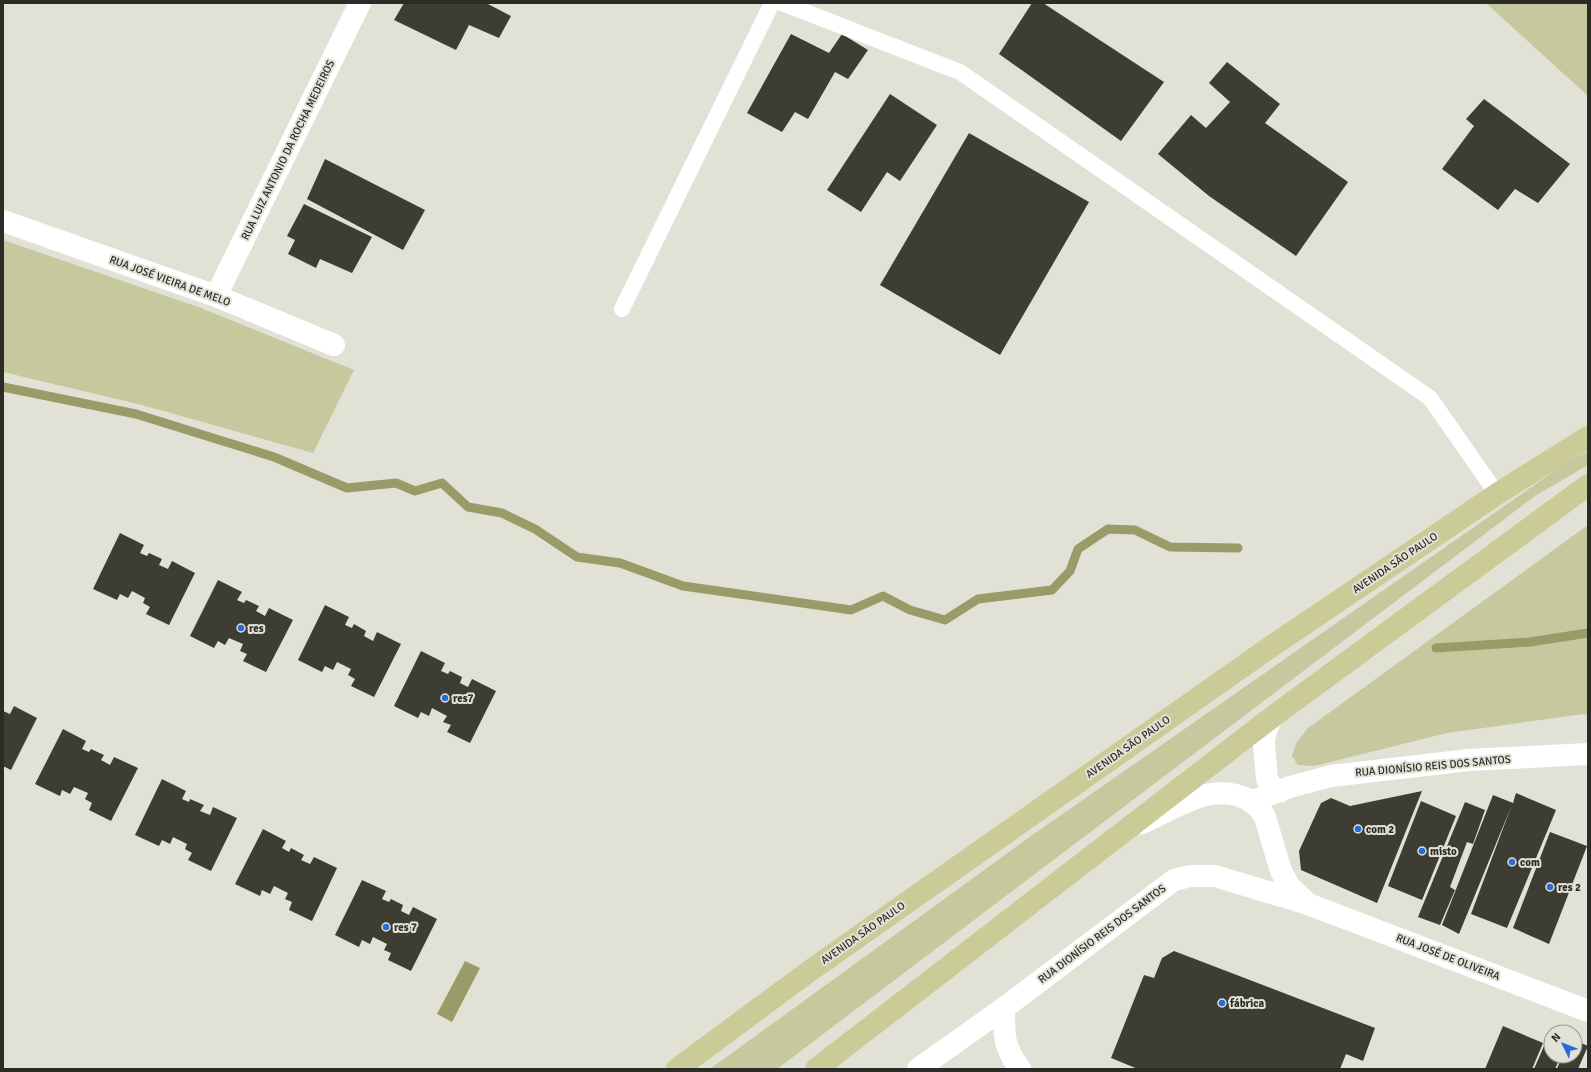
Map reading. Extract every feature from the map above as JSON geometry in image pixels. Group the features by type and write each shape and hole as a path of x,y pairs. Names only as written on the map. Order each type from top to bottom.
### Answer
{"main road":[{"name":"AVENIDA SÃO PAULO","path":"677,1069 817,966 1269,648 1497,494 1588,437"},
{"path":"816,1069 1128,830 1271,718 1588,485"}],"street":[{"name":"RUA LUIZ ANTONIO DA ROCHA MEDEIROS","path":"216,296 360,3"},
{"name":"RUA JOSÉ VIEIRA DE MELO","path":"3,221 216,296 334,345"},
{"path":"1271,718 1265,734 1264,744 1267,779 1274,789 1281,791"},
{"name":"RUA DIONÍSIO REIS DOS SANTOS","path":"1252,801 1290,787 1331,776 1469,760 1588,754"},
{"path":"1128,830 1197,798 1218,793 1237,794 1252,801 1261,810 1265,817 1284,876 1289,886 1308,904"},
{"name":"RUA DIONÍSIO REIS DOS SANTOS","path":"929,1067 1004,1008 1174,880 1190,876 1215,876 1308,904"},
{"name":"RUA JOSÉ DE OLIVEIRA","path":"1308,904 1588,1011"},
{"path":"1004,1008 1004,1034 1010,1056 1020,1069"}],"lane":[{"path":"622,309 772,3"},
{"path":"782,3 960,72 1430,398 1497,494"}],"shaded area":[{"path":"1486,3 1588,3 1588,96"},
{"path":"3,240 201,308 354,370 313,453 142,405 3,372"},
{"path":"1588,451 1588,465 1535,496 777,1069 710,1069 1031,836 1566,463"},
{"path":"1588,525 1588,715 1583,714 1447,733 1314,766 1298,765 1292,756 1296,743 1308,728"},
{"path":"465,961 480,968 452,1022 437,1014"}],"building":[{"path":"404,3 486,3 511,16 499,38 469,25 456,50 394,20"},
{"path":"1032,3 1043,3 1164,82 1121,141 999,54"},
{"path":"791,34 829,53 842,34 868,50 848,79 835,72 808,119 795,112 782,132 747,113"},
{"path":"1227,62 1280,104 1265,123 1348,182 1296,256 1209,196 1158,154 1191,115 1206,128 1230,102 1209,83"},
{"path":"890,94 937,125 900,181 887,172 861,212 827,190"},
{"path":"1484,99 1570,164 1538,203 1515,189 1498,210 1442,169 1474,126 1466,119"},
{"path":"969,133 1089,202 1000,355 880,285"},
{"path":"325,159 425,210 403,250 307,199"},
{"path":"304,204 372,237 352,273 320,259 316,268 288,254 295,240 287,236"},
{"path":"120,533 144,545 140,553 147,556 149,553 162,559 159,565 168,569 172,561 195,573 169,625 146,614 150,607 143,603 145,598 132,591 128,598 120,594 117,600 93,589"},
{"name":"res","path":"218,580 242,592 237,600 244,603 246,600 259,606 256,611 265,616 269,608 293,620 266,672 243,661 247,654 240,651 243,644 229,638 225,645 218,641 214,648 190,636"},
{"path":"325,605 349,617 345,625 352,628 354,624 366,631 364,636 373,641 377,632 401,644 374,697 351,686 355,679 348,675 351,669 337,662 333,670 325,666 322,672 298,660"},
{"name":"res7","path":"421,651 445,663 441,671 448,674 450,671 462,677 460,683 468,687 472,679 496,691 470,743 447,732 451,725 443,722 447,716 432,708 429,716 421,712 418,718 394,706"},
{"path":"14,706 37,718 11,770 3,766 3,711 10,714"},
{"path":"63,729 86,741 82,749 89,752 91,749 104,755 101,760 110,765 114,757 138,768 111,821 89,810 92,803 85,799 88,793 74,787 70,794 62,790 60,796 35,784"},
{"path":"162,779 186,791 182,799 189,802 190,799 204,805 200,811 210,815 213,807 237,818 211,871 188,860 192,853 185,849 187,844 173,837 170,844 162,840 159,846 135,835"},
{"name":"com 2","path":"1422,791 1377,903 1301,870 1299,851 1321,803 1331,798 1350,806"},
{"name":"com","path":"1516,793 1556,810 1507,928 1471,914 1511,807 1459,934 1442,925 1493,795 1513,803"},
{"name":"misto","path":"1421,801 1456,816 1422,900 1388,886"},
{"name":"misto","path":"1465,802 1485,810 1473,844 1467,842 1450,887 1455,890 1440,925 1418,917"},
{"path":"263,829 286,841 282,848 289,852 291,848 304,855 301,860 310,864 314,857 337,868 312,921 289,910 292,902 285,899 288,893 274,886 270,894 262,890 260,896 235,884"},
{"name":"res 2","path":"1550,832 1587,846 1549,944 1513,928"},
{"name":"res 7","path":"362,880 386,891 382,899 389,902 391,899 403,905 401,911 409,915 413,907 437,919 411,971 388,960 391,953 384,950 387,944 373,937 370,944 362,940 359,947 335,935"},
{"name":"fábrica","path":"1174,951 1375,1028 1363,1061 1346,1054 1340,1069 1138,1069 1111,1058 1144,975 1154,978 1162,958"},
{"path":"1503,1026 1543,1043 1532,1069 1485,1069"},
{"path":"1583,1044 1588,1046 1583,1058"},
{"path":"1543,1048 1543,1064 1557,1064 1555,1069 1534,1069"},
{"path":"1559,1064 1580,1064 1578,1069 1557,1069"}],"waterway":[{"path":"3,387 136,414 274,457 347,488 396,483 415,491 442,483 468,507 502,513 535,529 577,557 620,563 683,586 851,610 883,596 910,610 945,620 978,599 1052,590 1070,571 1078,549 1108,529 1135,530 1170,547 1238,548"},
{"path":"1436,648 1530,642 1588,633"}],"place":[{"name":"res","path":"241,628"},
{"name":"res7","path":"445,698"},
{"name":"com 2","path":"1358,829"},
{"name":"misto","path":"1422,851"},
{"name":"com","path":"1512,862"},
{"name":"res 2","path":"1550,887"},
{"name":"res 7","path":"386,927"},
{"name":"fábrica","path":"1222,1003"}]}
